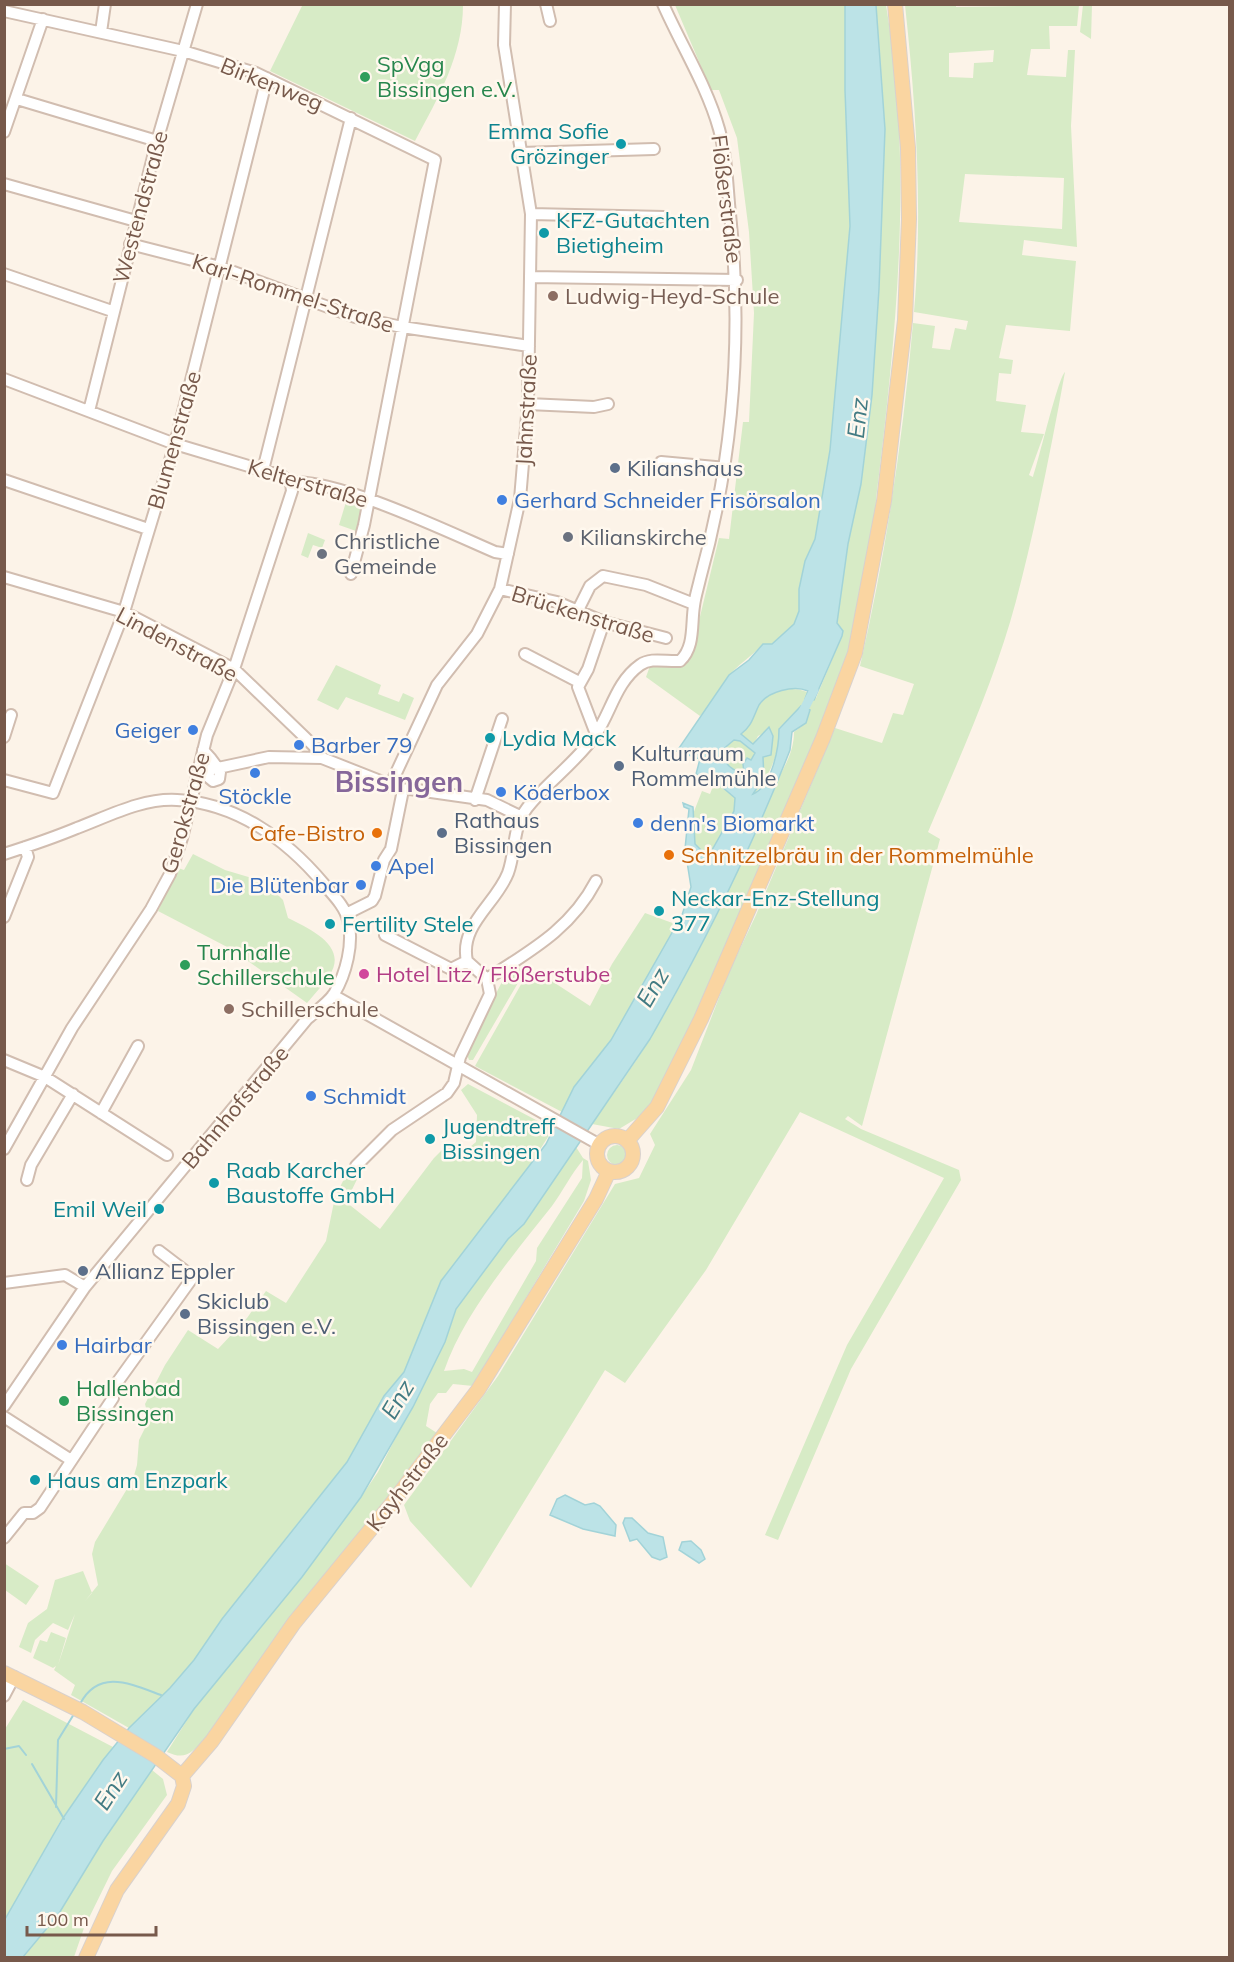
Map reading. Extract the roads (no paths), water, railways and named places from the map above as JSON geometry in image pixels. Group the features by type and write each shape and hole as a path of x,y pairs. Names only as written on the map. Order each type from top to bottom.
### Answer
{"main road":[{"path":"627,1140 657,1107 701,1019 823,738 855,653 884,501 905,311 909,231 908,148 895,4"},
{"path":"616,1136 627,1140 632,1147 632,1161 623,1171 609,1172 598,1160 597,1143 616,1136"},
{"name":"Kayhstraße","path":"180,1774 212,1741 294,1623 389,1507 478,1390 596,1199 609,1172"},
{"path":"9,1675 34,1686 118,1732 180,1774 184,1786 178,1804 117,1890 86,1958"}],"street":[{"path":"101,32 105,4"},
{"name":"Westendstraße","path":"88,411 157,141 197,4"},
{"name":"Jahnstraße","path":"390,786 437,685 477,634 500,589 520,500 528,404 531,214 504,45 505,4"},
{"path":"546,4 550,21"},
{"name":"Flößerstraße","path":"467,962 465,945 468,935 506,878 515,833 522,816 596,734 614,698 631,672 642,663 654,660 680,661 686,655 691,642 694,604 717,520 726,468 736,342 736,280 725,160 720,131 663,4"},
{"name":"Birkenweg","path":"4,11 183,51 267,78 435,160 402,327"},
{"path":"4,132 43,19"},
{"name":"Blumenstraße","path":"4,780 53,793 124,612 175,444 267,78"},
{"path":"17,99 157,141"},
{"path":"263,470 351,118"},
{"path":"521,153 654,149"},
{"path":"4,184 136,221"},
{"path":"531,214 664,217"},
{"name":"Karl-Rommel-Straße","path":"130,244 220,267 355,317 402,327 529,346"},
{"path":"4,274 112,311"},
{"path":"530,277 736,280"},
{"path":"351,574 369,500 402,327"},
{"name":"Kelterstraße","path":"4,379 175,444 282,476 291,483 308,482 369,500 508,554"},
{"path":"528,404 594,407 609,404"},
{"path":"661,462 726,468"},
{"path":"4,480 148,529"},
{"name":"Gerokstraße","path":"4,1149 72,1028 163,887 178,849 203,750 234,669 292,491 291,483"},
{"path":"578,610 590,586 603,576 646,585 694,604"},
{"name":"Lindenstraße","path":"4,577 124,612 234,669 318,750 322,758"},
{"name":"Brückenstraße","path":"500,589 536,596 578,610 604,622 666,638"},
{"path":"596,734 578,687 588,669 604,622"},
{"path":"525,654 579,682"},
{"path":"4,737 11,715"},
{"path":"475,800 502,719"},
{"path":"203,750 218,768 269,757 322,758 403,790 410,789 487,800 522,816"},
{"path":"4,854 134,806 162,800 191,802 229,812 268,832 302,860 346,914 372,901 375,896 384,860 391,849 403,790"},
{"path":"4,917 28,857 25,847"},
{"path":"487,979 523,958 563,928 580,909 596,881"},
{"name":"Bahnhofstraße","path":"4,1406 85,1287 307,1019 333,995 350,947 350,932 346,914"},
{"path":"356,1166 392,1130 447,1093 454,1083 457,1066 488,1002 490,986 487,979 467,962 450,969 385,934"},
{"path":"333,995 597,1143"},
{"path":"100,1113 138,1046"},
{"path":"4,1060 45,1077 166,1155"},
{"path":"27,1180 31,1165 73,1094"},
{"path":"4,1538 24,1513 33,1513 40,1508 112,1398 111,1392 193,1276 159,1251"},
{"path":"4,1283 65,1275 85,1287"},
{"path":"4,1417 71,1460"},
{"path":"4,1696 9,1675"}],"water":[{"name":"Enz","path":"845,5 876,5 885,129 879,289 872,395 861,484 848,544 837,623 843,631 814,700 805,699 808,691 802,689 782,690 768,696 759,705 750,724 741,734 753,744 769,727 773,736 771,755 763,757 763,777 753,794 760,790 770,775 778,746 779,729 801,706 810,710 806,723 792,732 790,750 743,861 689,969 650,1039 524,1224 508,1239 456,1309 445,1342 413,1407 361,1497 302,1577 194,1709 103,1841 58,1915 23,1957 5,1957 4,1921 63,1818 103,1760 129,1728 170,1688 194,1660 222,1619 347,1462 384,1396 404,1372 441,1281 546,1144 574,1087 611,1040 682,915 691,887 685,849 689,809 684,807 683,803 693,807 695,844 708,857 734,811 735,798 715,781 696,774 700,759 677,751 729,675 749,660 763,644 772,644 794,624 799,611 799,589 805,561 815,539 830,450 850,226 845,90","holes":["734,740 740,741 755,753 751,760 747,758 743,764 744,773 729,766 721,751"]},
{"path":"565,1495 585,1505 594,1503 600,1506 616,1525 615,1536 583,1529 550,1515 557,1499"},
{"path":"625,1518 632,1518 648,1533 663,1537 667,1557 660,1560 652,1557 637,1539 630,1541 623,1523"},
{"path":"691,1541 701,1550 705,1559 699,1563 679,1550 682,1542"}],"waterway":[{"path":"800,717 814,690"},
{"path":"80,1704 96,1686 106,1682 127,1684 161,1695"},
{"path":"56,1807 58,1740 74,1714"},
{"path":"4,1749 19,1746 26,1755"},
{"path":"32,1764 64,1819"}],"place":[{"name":"SpVgg Bissingen e.V.","path":"365,77"},
{"name":"Emma Sofie Grözinger","path":"621,144"},
{"name":"KFZ-Gutachten Bietigheim","path":"544,233"},
{"name":"Ludwig-Heyd-Schule","path":"553,296"},
{"name":"Kilianshaus","path":"615,468"},
{"name":"Gerhard Schneider Frisörsalon","path":"502,500"},
{"name":"Kilianskirche","path":"568,537"},
{"name":"Christliche Gemeinde","path":"322,554"},
{"name":"Geiger","path":"193,730"},
{"name":"Lydia Mack","path":"490,738"},
{"name":"Barber 79","path":"299,745"},
{"name":"Kulturraum Rommelmühle","path":"619,766"},
{"name":"Stöckle","path":"255,773"},
{"name":"Köderbox","path":"501,792"},
{"name":"denn's Biomarkt","path":"638,823"},
{"name":"Cafe-Bistro","path":"377,833"},
{"name":"Rathaus Bissingen","path":"442,833"},
{"name":"Schnitzelbräu in der Rommelmühle","path":"669,855"},
{"name":"Apel","path":"376,866"},
{"name":"Die Blütenbar","path":"361,885"},
{"name":"Neckar-Enz-Stellung 377","path":"659,911"},
{"name":"Fertility Stele","path":"330,924"},
{"name":"Turnhalle Schillerschule","path":"185,965"},
{"name":"Hotel Litz / Flößerstube","path":"364,974"},
{"name":"Schillerschule","path":"229,1009"},
{"name":"Schmidt","path":"311,1096"},
{"name":"Jugendtreff Bissingen","path":"430,1139"},
{"name":"Raab Karcher Baustoffe GmbH","path":"214,1183"},
{"name":"Emil Weil","path":"159,1209"},
{"name":"Allianz Eppler","path":"83,1271"},
{"name":"Skiclub Bissingen e.V.","path":"185,1314"},
{"name":"Hairbar","path":"62,1345"},
{"name":"Hallenbad Bissingen","path":"64,1401"},
{"name":"Haus am Enzpark","path":"35,1480"}],"district":[{"name":"Bissingen","path":"399,781"}]}
